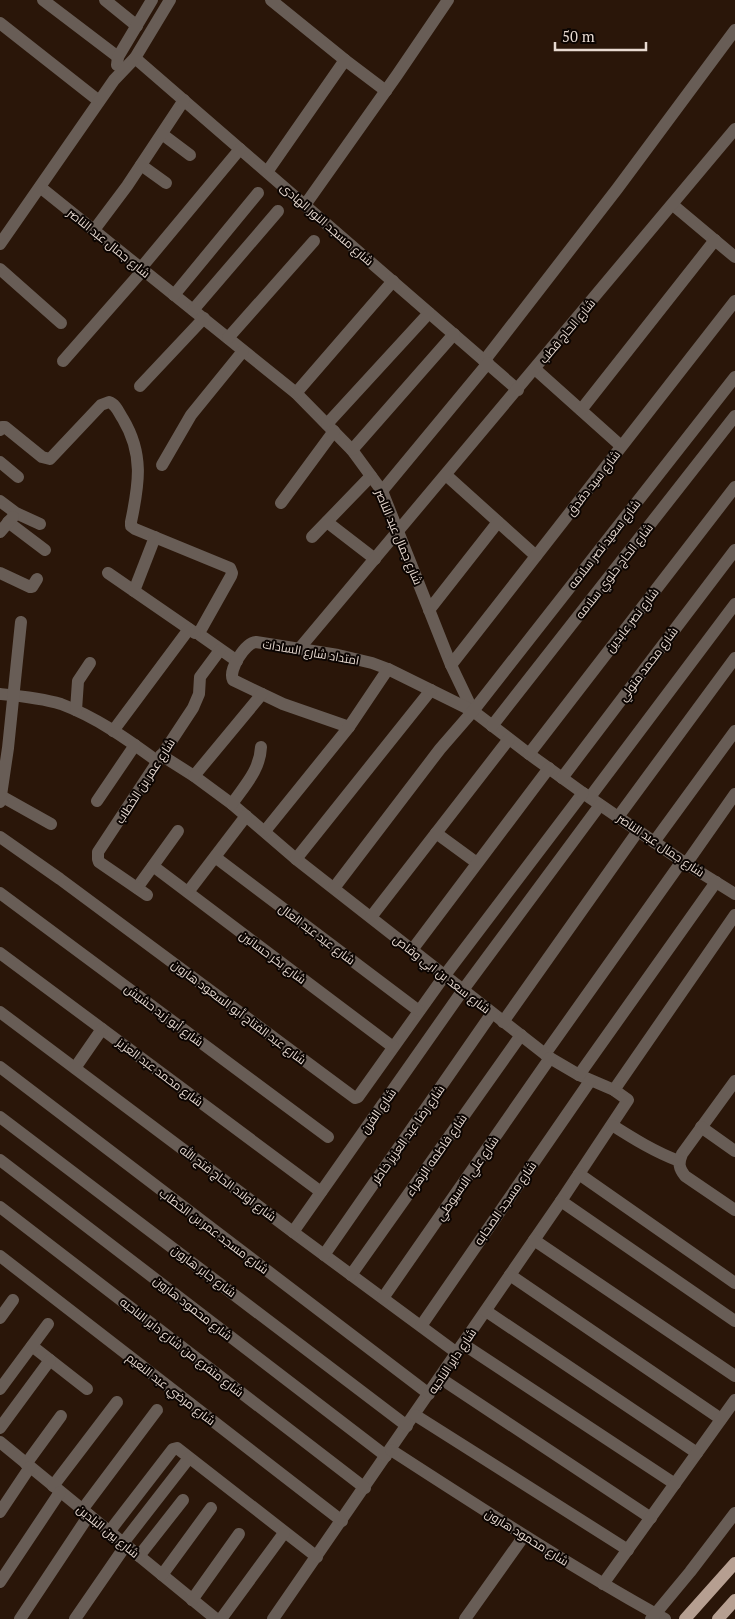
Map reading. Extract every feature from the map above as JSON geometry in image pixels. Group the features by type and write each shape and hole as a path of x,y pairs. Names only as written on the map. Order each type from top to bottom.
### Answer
{"main road":[{"path":"685,1619 735,1562"},
{"path":"718,1619 735,1600"}],"street":[{"path":"43,0 118,57"},
{"path":"105,0 137,26"},
{"path":"114,80 118,57 152,0"},
{"path":"0,244 114,80 135,58 170,0"},
{"path":"271,0 386,91"},
{"path":"305,205 448,0"},
{"path":"0,23 100,101"},
{"path":"382,491 486,362 735,30"},
{"name":"شارع مسجد النور الهادى","path":"135,58 518,390"},
{"path":"267,172 345,60"},
{"path":"94,230 141,165 184,100"},
{"name":"شارع الحاج قطب","path":"299,649 735,129"},
{"path":"162,134 190,155"},
{"path":"62,361 142,269 240,149"},
{"path":"141,165 166,183"},
{"name":"شارع جمال عبد الناصر","path":"40,187 296,393 352,450 382,491 451,666 473,711 528,754 586,795 684,862 735,894"},
{"path":"174,295 258,193"},
{"path":"673,205 735,258"},
{"path":"193,310 278,211"},
{"path":"581,410 715,240"},
{"path":"228,338 314,241"},
{"path":"0,269 61,322"},
{"path":"296,393 393,282"},
{"name":"شارع سيد دقدق","path":"451,666 735,301"},
{"path":"281,503 330,428 429,313"},
{"path":"140,386 204,318"},
{"path":"352,450 454,334"},
{"path":"162,465 191,415 244,351"},
{"path":"535,369 621,446"},
{"name":"شارع سعيد نصر سلامه","path":"334,888 440,749 473,711 735,377"},
{"path":"0,430 2,427 5,427 42,458 50,459 102,405 108,402 112,403 126,424 138,458 137,494 130,524 133,528 155,538 228,566 232,570 231,576 199,631 194,632 113,731"},
{"name":"شارع الحاج حلوي سلامه","path":"492,726 735,416"},
{"path":"446,475 536,556"},
{"path":"312,537 371,476"},
{"name":"شارع نصر عابدين","path":"528,754 735,487"},
{"path":"0,502 8,523 45,550"},
{"path":"327,522 375,559"},
{"path":"429,610 498,522"},
{"path":"8,523 40,524"},
{"path":"134,591 155,538"},
{"name":"شارع محمد متولي","path":"562,778 735,550"},
{"path":"0,572 30,587 32,587 37,579"},
{"path":"108,574 237,661 231,674 233,680 283,704 349,727"},
{"name":"شارع عبد الفتاح أبو السعود هارون","path":"0,837 60,879 354,1098 358,1097 445,975 735,604"},
{"path":"21,622 1,799 51,824"},
{"name":"امتداد شارع السادات","path":"237,661 246,647 253,642 355,658 388,669 473,711"},
{"name":"شارع عمر بن الخطاب","path":"153,866 142,892 99,862 97,856 197,702 200,677 220,650"},
{"path":"618,817 735,658"},
{"path":"76,710 78,681 90,663"},
{"path":"265,831 349,727 388,669"},
{"path":"296,859 430,690"},
{"name":"شارع سعد بن ابي وقاص","path":"0,694 37,698 76,710 194,776 232,804 296,859 548,1056 584,1078 614,1090 627,1098 627,1101"},
{"path":"194,776 262,694"},
{"path":"654,842 735,731"},
{"path":"371,918 509,739"},
{"path":"97,801 136,745"},
{"path":"232,804 257,768 261,747"},
{"path":"412,950 548,768"},
{"name":"شارع علي الاسيوطي","path":"383,1298 548,1056 684,862 735,794"},
{"name":"شارع الفرن","path":"293,1232 463,990 600,804"},
{"path":"188,892 246,816"},
{"path":"153,866 178,831"},
{"path":"503,1022 638,831"},
{"path":"436,833 477,864"},
{"name":"شارع عيد عبد العال","path":"215,857 419,1011"},
{"name":"شارع بكر حسانين","path":"153,866 393,1047"},
{"name":"شارع مسجد الصحابه","path":"421,1326 716,882"},
{"name":"شارع أبو زيد حشيش","path":"0,893 328,1137"},
{"path":"614,1090 735,915"},
{"name":"شارع محمد عبد العزيز","path":"0,953 321,1192"},
{"name":"شارع اولاد الحاج فتح الله","path":"0,1012 421,1326 460,1348 675,1484"},
{"name":"شارع رضا عبد العزيز خاطر","path":"324,1255 492,1013"},
{"path":"75,1068 102,1029"},
{"name":"شارع فاطمه الزهراء","path":"352,1275 521,1035"},
{"name":"شارع مسجد عمر بن الخطاب","path":"0,1067 429,1394"},
{"path":"734,1086 682,1154 679,1168 685,1176 735,1210"},
{"name":"شارع داير الناحيه","path":"273,1619 415,1415 627,1101"},
{"name":"شارع جابر هارون","path":"0,1117 407,1426"},
{"path":"612,1125 644,1145 679,1161"},
{"path":"702,1127 735,1151"},
{"name":"شارع محمود هارون","path":"0,1160 388,1453 657,1617"},
{"path":"579,1174 735,1283"},
{"path":"561,1201 735,1321"},
{"name":"شارع متفرع من شارع داير الناحيه","path":"0,1207 365,1488"},
{"path":"534,1240 735,1376"},
{"name":"شارع مرضي عبد النعيم","path":"0,1256 342,1521"},
{"path":"510,1275 721,1419"},
{"path":"0,1318 13,1300"},
{"path":"486,1311 697,1453"},
{"path":"0,1389 48,1324"},
{"path":"32,1346 88,1389"},
{"path":"0,1428 50,1360"},
{"path":"440,1378 651,1518"},
{"path":"603,1584 735,1400"},
{"path":"0,1582 57,1489 118,1402"},
{"path":"20,1619 86,1512 158,1410"},
{"path":"415,1415 628,1550"},
{"path":"0,1512 28,1465 61,1416"},
{"name":"شارع بين البلدين","path":"0,1442 216,1619"},
{"path":"109,1532 173,1449 177,1448 317,1557"},
{"path":"75,1619 124,1544 189,1458"},
{"path":"139,1556 183,1500"},
{"path":"162,1575 211,1508"},
{"path":"657,1617 735,1513"},
{"path":"221,1619 284,1533"},
{"path":"192,1600 239,1534"},
{"path":"465,1619 524,1536"}]}
